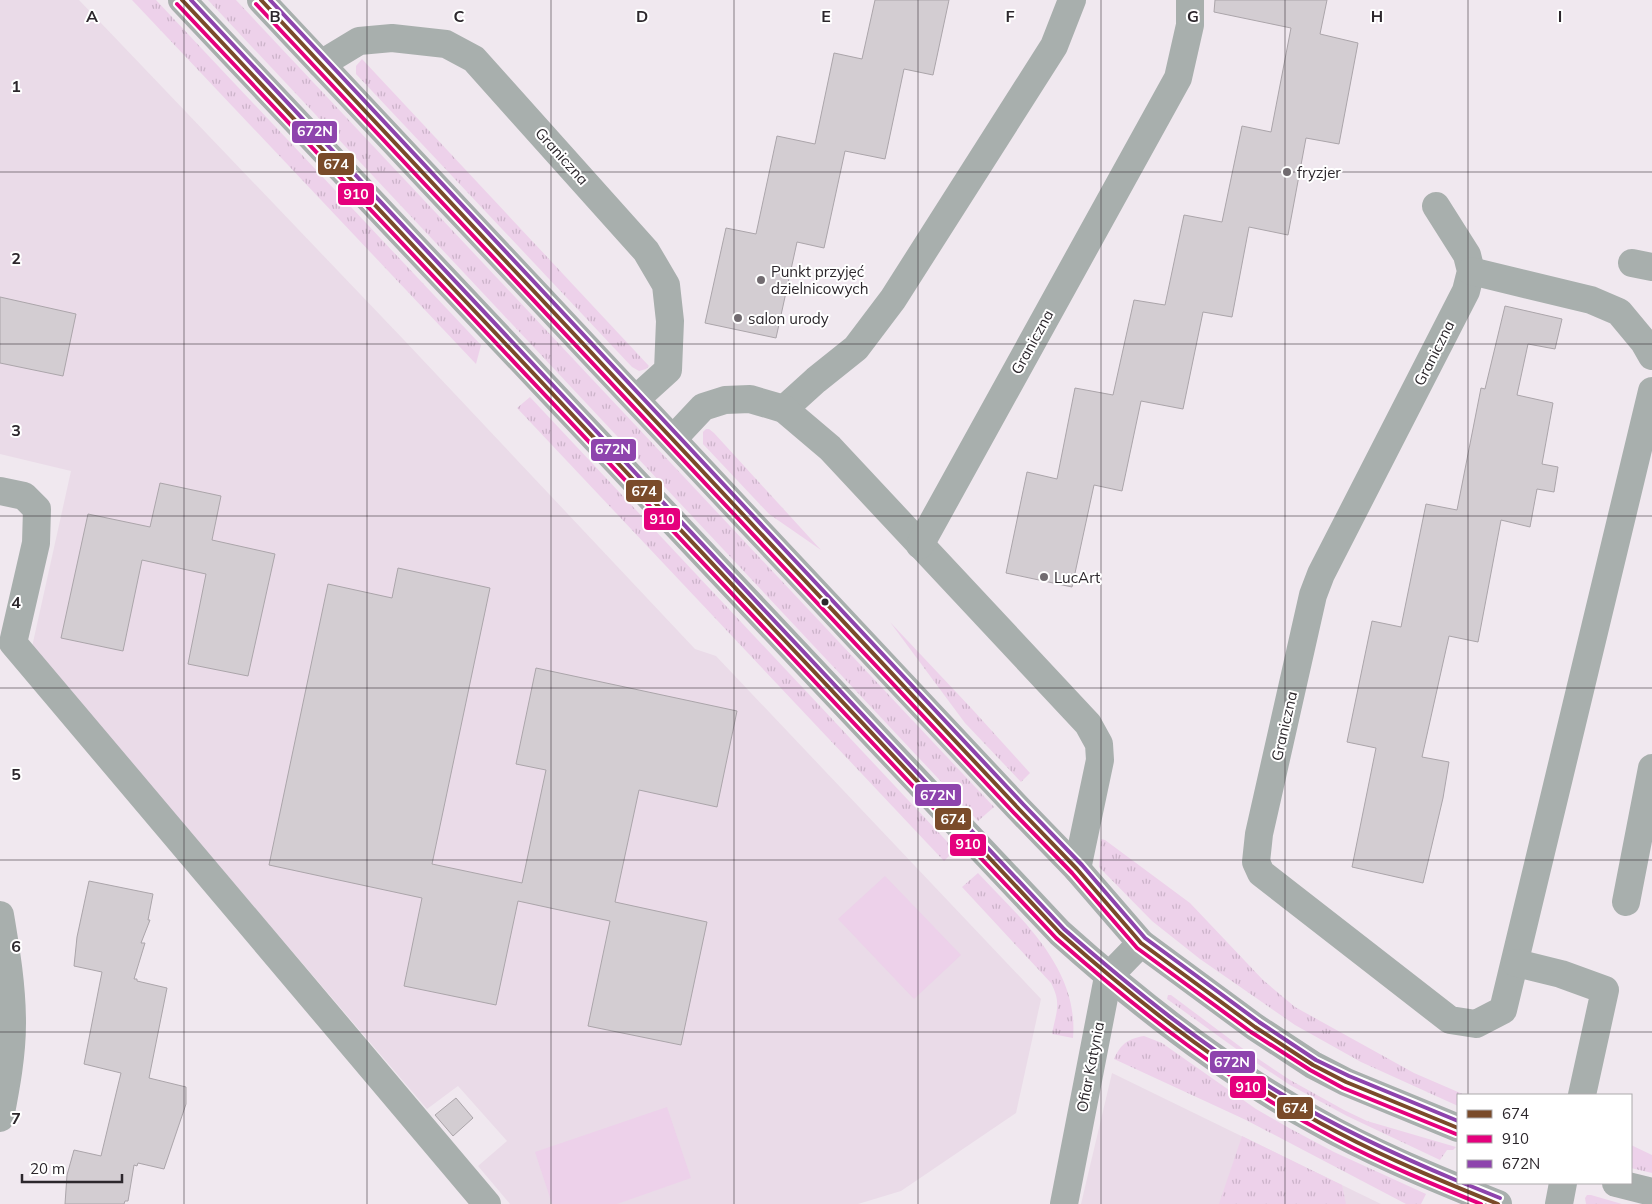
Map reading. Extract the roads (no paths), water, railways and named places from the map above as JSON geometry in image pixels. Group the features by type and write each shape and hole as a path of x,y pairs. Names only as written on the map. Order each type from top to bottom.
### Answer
{"street":[{"path":"182,0 1060,934 1108,977 1217,1059 1293,1108 1342,1135 1421,1172 1498,1204"},
{"path":"784,409 856,348 893,299 1054,46 1072,0"},
{"name":"Graniczna","path":"920,545 1178,78 1190,25 1190,0"},
{"path":"267,2 321,64 1077,869 1141,943 1255,1027 1313,1065 1355,1086 1457,1128"},
{"name":"Graniczna","path":"321,64 359,41 392,38 446,44 474,59 646,251 666,285 670,321 668,370 636,399"},
{"path":"1436,206 1467,254 1471,271 1591,300 1618,312 1644,342 1652,356"},
{"name":"Graniczna","path":"1471,271 1466,291 1321,574 1313,595 1260,834 1256,862 1261,873 1450,1020 1476,1024 1503,1010 1516,963 1652,391"},
{"path":"673,438 703,407 725,400 750,399 784,409 830,448 1088,724 1099,744 1100,760 1077,869"},
{"path":"0,491 24,496 37,510 36,543 13,643 487,1204"},
{"path":"1626,902 1652,768"},
{"path":"0,915 9,970 12,1023 9,1070 0,1118"},
{"path":"1108,977 1141,943"},
{"path":"1516,963 1561,974 1605,990 1582,1094"},
{"name":"Ofiar Katynia","path":"1064,1204 1108,977"},
{"path":"1559,1204 1563,1184"},
{"path":"1620,1184 1652,1192"}],"place":[{"name":"fryzjer","path":"1287,172"},
{"name":"Punkt przyjęć dzielnicowych","path":"761,280"},
{"name":"salon urody","path":"738,318"},
{"name":"LucArt","path":"1044,577"}]}
